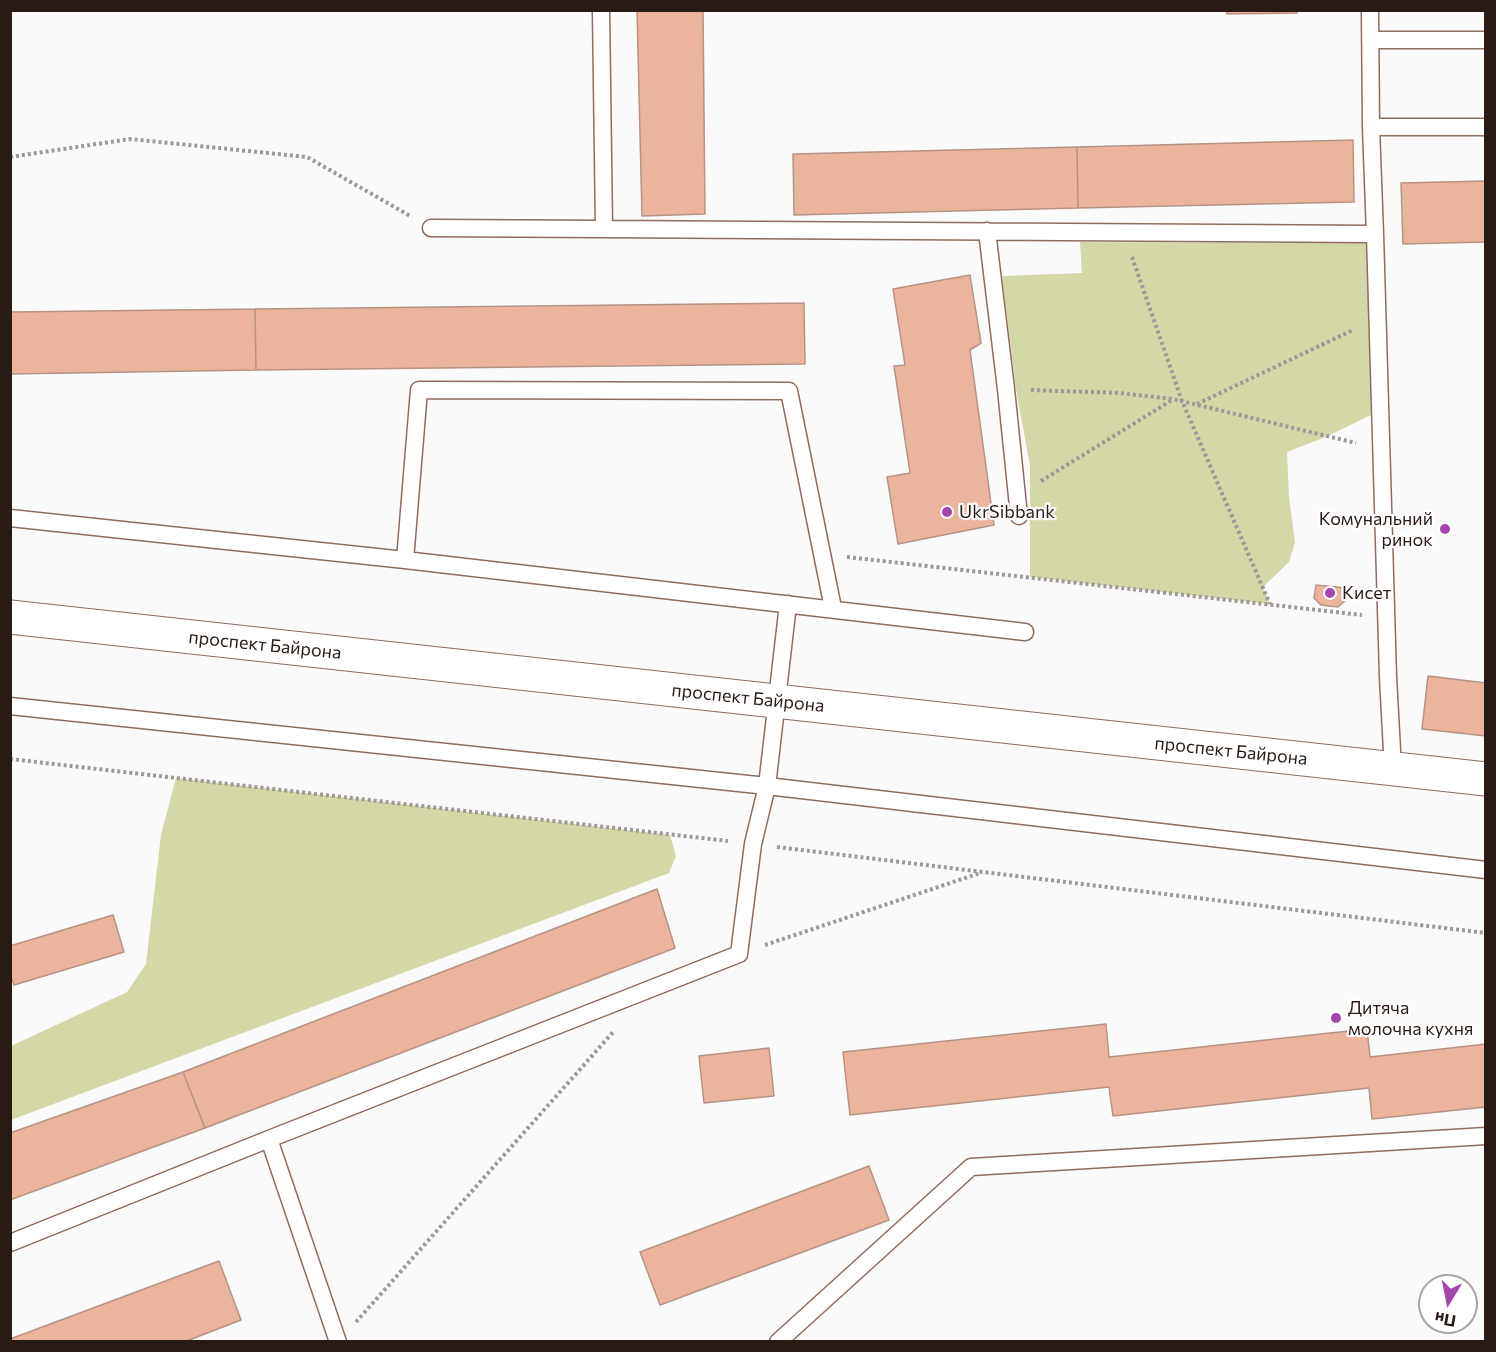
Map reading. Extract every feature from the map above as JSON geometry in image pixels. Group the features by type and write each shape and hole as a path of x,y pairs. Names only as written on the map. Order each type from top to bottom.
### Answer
{"main road":[{"name":"проспект Байрона","path":"10,617 1485,779"}],"lane":[{"path":"601,10 604,229"},
{"path":"1370,10 1371,127 1393,769"},
{"path":"1370,40 1485,40"},
{"path":"1371,127 1485,127"},
{"path":"431,228 1375,234"},
{"path":"987,231 1019,516"},
{"path":"405,560 419,390 789,392 833,609"},
{"path":"10,518 405,560 1025,632"},
{"path":"10,1243 739,954 753,844 767,786 788,604"},
{"path":"10,706 767,786 1485,870"},
{"path":"778,1341 971,1167 1485,1136"},
{"path":"269,1139 338,1341"}],"path":[{"path":"10,157 130,140 307,157 431,228"},
{"path":"1123,232 1182,401 1270,604"},
{"path":"1197,404 1378,318"},
{"path":"1006,389 1119,393 1173,399 1382,449"},
{"path":"1017,496 1173,399"},
{"path":"822,554 1386,617"},
{"path":"10,759 753,844 1485,933"},
{"path":"739,954 983,872"},
{"path":"354,1324 653,988"}],"green space":[{"path":"1080,242 1370,243 1373,414 1328,436 1287,452 1289,497 1295,542 1289,562 1263,587 1270,604 1030,577 1030,466 1016,389 1002,276 1082,273"},
{"path":"176,778 670,835 676,856 669,873 11,1120 11,1046 127,992 146,964 161,835"}],"building":[{"path":"637,10 703,10 705,214 642,216"},
{"path":"1227,10 1297,10 1297,13 1227,14"},
{"path":"1353,140 1354,202 1078,208 1077,147"},
{"path":"1077,147 1078,208 794,215 793,154"},
{"path":"1486,181 1486,242 1403,244 1401,183"},
{"path":"970,275 981,343 970,350 994,525 898,544 887,477 910,473 894,366 905,365 893,289"},
{"path":"804,303 805,364 256,370 255,309"},
{"path":"255,309 256,370 10,374 10,312"},
{"name":"Кисет","path":"1316,585 1346,588 1345,601 1338,607 1321,605 1314,598"},
{"path":"1428,676 1486,683 1486,736 1422,729"},
{"path":"657,889 675,948 205,1128 183,1072"},
{"path":"113,915 124,952 14,985 10,974 10,946"},
{"path":"1106,1024 1109,1057 1367,1029 1370,1057 1486,1044 1486,1107 1372,1119 1369,1088 1113,1116 1109,1087 850,1115 843,1052"},
{"path":"769,1048 774,1096 704,1103 699,1056"},
{"path":"183,1072 205,1128 10,1200 10,1133"},
{"path":"869,1166 889,1220 660,1305 640,1252"},
{"path":"219,1261 241,1320 184,1342 10,1342 10,1339"}],"place":[{"name":"UkrSibbank","path":"947,512"},
{"name":"Комунальний ринок","path":"1445,529"},
{"name":"Кисет","path":"1330,593"},
{"name":"Дитяча молочна кухня","path":"1336,1018"}]}
